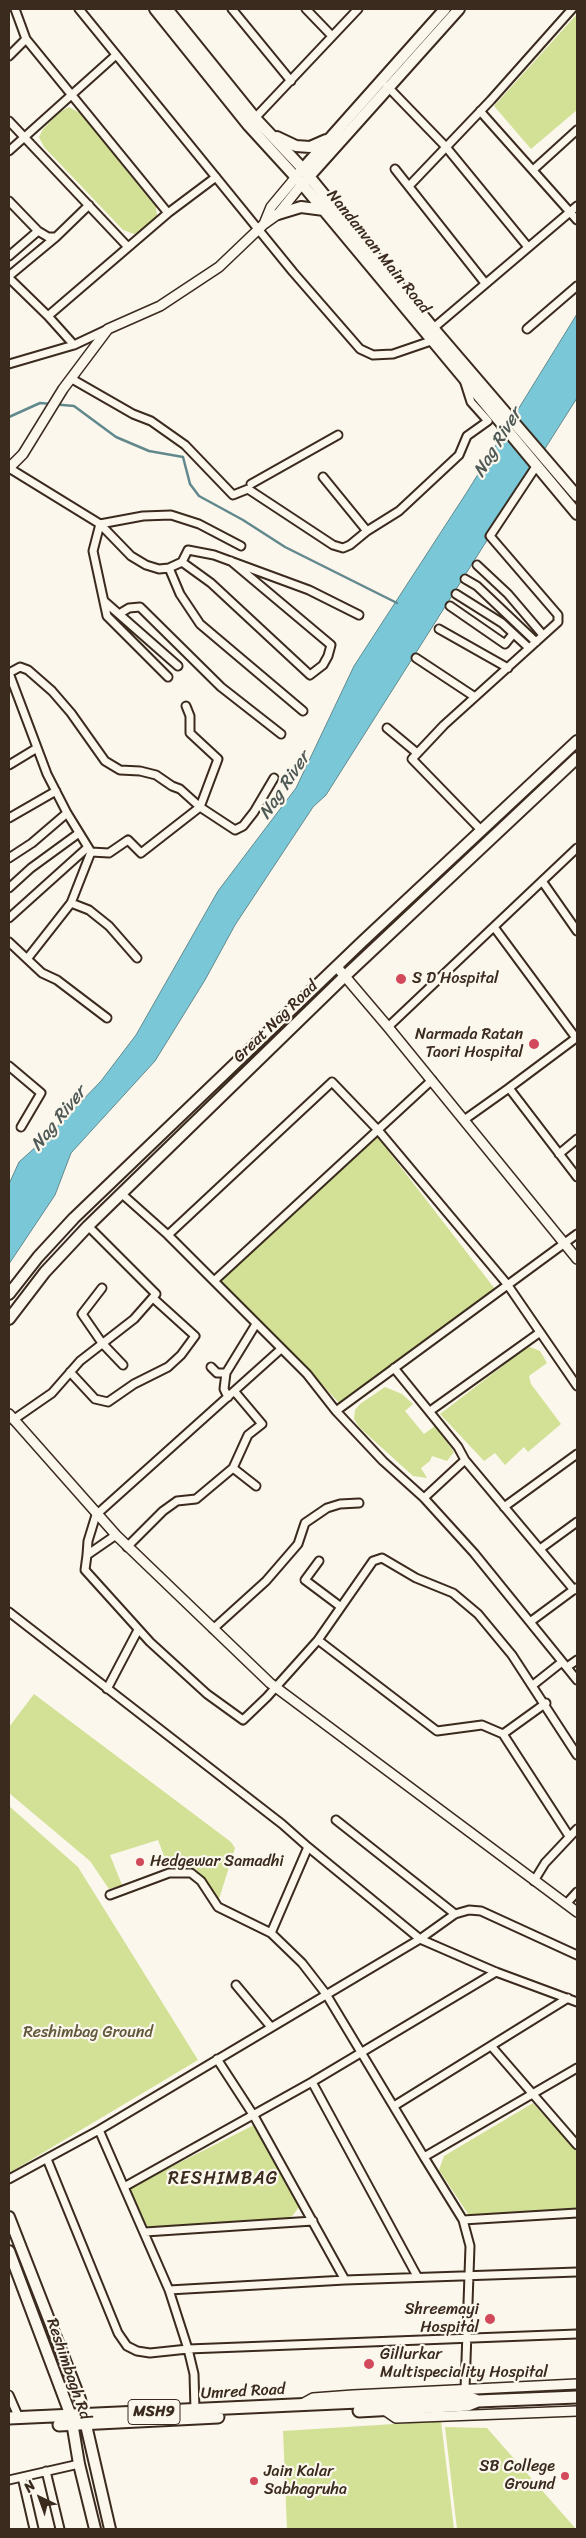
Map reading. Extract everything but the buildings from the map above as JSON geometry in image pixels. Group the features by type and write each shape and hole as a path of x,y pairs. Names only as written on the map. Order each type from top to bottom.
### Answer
{"main road":[{"name":"Nandanvan Main Road","path":"155,9 249,126 302,177 324,210 430,334 464,380 504,419 542,464 577,514"},
{"path":"167,9 271,135 302,177 430,334 504,419"},
{"path":"302,177 385,84 445,9"},
{"path":"302,177 330,138 459,9"},
{"path":"271,135 296,146 310,147 330,138"},
{"path":"278,214 301,207 324,210"},
{"path":"542,464 577,496"},
{"name":"Great Nag Road","path":"9,1294 38,1257 74,1218 577,741"},
{"name":"Great Nag Road","path":"9,1319 45,1272 88,1226 345,976 577,758"},
{"path":"9,2217 45,2304 85,2420 110,2529"},
{"name":"Reshimbagh Rd","path":"9,2251 72,2420 79,2464 95,2529"},
{"name":"Umred Road","path":"85,2420 195,2410 251,2412 300,2406 468,2397 478,2401"},
{"path":"14,2422 251,2412 383,2410 468,2406 478,2401 577,2397"}],"street":[{"path":"16,9 26,39 168,213"},
{"path":"78,9 216,177 262,227 360,349 374,355 393,354 430,334 485,284 577,206"},
{"path":"232,9 291,81"},
{"path":"306,9 332,36"},
{"path":"256,118 358,9"},
{"path":"410,185 572,9"},
{"path":"9,56 26,39"},
{"path":"9,151 116,55"},
{"path":"385,84 446,148 528,247"},
{"path":"480,111 577,220"},
{"path":"9,121 128,247"},
{"path":"532,170 577,130"},
{"path":"395,168 485,284"},
{"path":"48,316 168,213 216,177"},
{"path":"9,364 74,345 168,301 219,268 278,214 302,177"},
{"path":"262,227 271,207 302,177"},
{"path":"9,201 38,231 48,237 56,237"},
{"path":"74,345 9,277 56,237 89,205"},
{"path":"9,256 38,231"},
{"path":"527,329 577,286"},
{"path":"108,329 63,389 49,415 23,454 9,468 100,524 131,556 146,565 159,569 169,568 182,562 188,550 231,561 309,590 359,615"},
{"path":"72,379 133,414 151,421 184,445 233,495 248,488 333,545 342,548 350,545 367,531 399,511 443,472 459,455 467,436 488,420 471,402 464,380"},
{"path":"251,484 338,434"},
{"path":"481,830 412,759 475,697 558,622 558,615 490,536 542,464"},
{"path":"324,477 367,531"},
{"path":"100,524 143,516 171,515 199,524 241,546"},
{"path":"100,524 93,551 107,616 168,678"},
{"path":"182,562 218,589 310,675 323,665 331,645 231,561"},
{"path":"477,565 508,594 543,635"},
{"path":"169,568 180,594 200,624 303,711"},
{"path":"465,579 504,610 536,642"},
{"path":"456,594 502,623 529,648"},
{"path":"104,600 178,666"},
{"path":"450,606 505,644 513,634"},
{"path":"119,614 129,608 140,607 221,687 281,734"},
{"path":"439,628 508,668"},
{"path":"416,658 475,697"},
{"path":"186,706 190,716 190,733 218,760 200,807 141,853 128,840 109,854 90,849 67,812 37,748 9,673 20,667 28,670 52,691 71,713 106,761 120,770 140,771 156,775 180,789 200,807 235,830 243,826 254,812 274,778"},
{"path":"387,728 417,753"},
{"path":"9,765 37,748"},
{"path":"9,818 56,791"},
{"path":"9,858 32,842 67,812"},
{"path":"9,888 46,856 80,833"},
{"path":"388,1027 577,848"},
{"path":"26,959 71,903 90,849"},
{"path":"9,918 90,849"},
{"path":"542,881 577,931"},
{"path":"71,903 89,910 109,926 137,958"},
{"path":"464,1120 577,1039 494,927"},
{"path":"9,942 42,973 57,980 107,1018"},
{"path":"337,967 432,1080 577,1259"},
{"path":"9,1066 41,1094 21,1128"},
{"path":"214,1281 432,1080"},
{"path":"168,1235 332,1082 378,1130 507,1284 538,1333 577,1386"},
{"path":"509,1088 577,1177"},
{"path":"559,1154 577,1139"},
{"path":"122,1194 168,1235 307,1374 336,1411 383,1460 424,1498 474,1553 577,1680"},
{"path":"88,1226 156,1294 134,1319 102,1343 70,1372 52,1393 11,1417 116,1536 275,1686 577,1912"},
{"path":"336,1411 577,1234"},
{"path":"102,1288 82,1314 102,1343 123,1365"},
{"path":"70,1372 95,1399 108,1402 134,1384 168,1367 181,1355 195,1336 153,1298"},
{"path":"228,1397 224,1389 226,1373 256,1324"},
{"path":"430,1411 538,1333"},
{"path":"281,1349 96,1515 88,1541 85,1570 138,1630 207,1694 243,1720 318,1640 373,1561 382,1558 416,1578 453,1593 478,1614 512,1654 546,1703 577,1755"},
{"path":"211,1367 217,1373 226,1373"},
{"path":"394,1368 458,1447 465,1460 576,1589 530,1622"},
{"path":"127,1547 163,1511 178,1501 196,1499 233,1468 248,1435 262,1424 235,1392"},
{"path":"504,1507 577,1454"},
{"path":"424,1498 465,1460"},
{"path":"233,1468 256,1486"},
{"path":"213,1629 266,1581 298,1544 305,1523 327,1508 340,1504 359,1503"},
{"path":"540,1549 577,1522"},
{"path":"88,1555 116,1536"},
{"path":"319,1560 305,1580 341,1607"},
{"path":"9,1612 282,1824 420,1939 496,1972 577,2002"},
{"path":"107,1689 138,1630"},
{"path":"318,1640 438,1731 482,1725 503,1734 569,1836"},
{"path":"533,1685 564,1665 577,1660"},
{"path":"503,1734 546,1703"},
{"path":"336,1820 455,1914"},
{"path":"534,1881 545,1863 577,1829"},
{"path":"271,1933 308,1847"},
{"path":"110,1895 169,1873 191,1873 201,1881 218,1907 271,1933 302,1963 326,1994 463,2220 470,2246 464,2390"},
{"path":"566,1904 577,1892"},
{"path":"9,2179 99,2130 420,1939 455,1914 470,1910 482,1911 577,1955"},
{"path":"124,2186 254,2116 363,2053 496,1972"},
{"path":"236,1985 271,2027"},
{"path":"394,2106 492,2047 568,1998"},
{"path":"492,2047 577,2146"},
{"path":"217,2059 254,2116 345,2280"},
{"path":"424,2157 533,2096 577,2068"},
{"path":"312,2082 417,2276"},
{"path":"99,2130 169,2290 194,2374 195,2410"},
{"path":"47,2159 118,2333 126,2346 137,2351 150,2353 188,2349 467,2340 577,2334"},
{"path":"463,2220 577,2213"},
{"path":"145,2232 313,2221"},
{"path":"169,2290 417,2276 469,2277 577,2272"},
{"path":"300,2406 312,2398 577,2384"},
{"path":"9,2395 14,2422"},
{"path":"383,2410 396,2418 577,2411"},
{"path":"9,2480 79,2464"},
{"path":"46,2472 60,2529"},
{"path":"22,2477 34,2529"}],"green space":[{"path":"577,14 577,110 531,149 494,106"},
{"path":"69,107 80,113 156,207 157,216 149,226 134,234 123,230 44,147 39,137 43,129 60,112"},
{"path":"376,1135 495,1289 340,1404 294,1354 217,1281"},
{"path":"530,1347 540,1351 547,1363 529,1376 531,1384 561,1424 528,1452 524,1447 505,1465 495,1453 484,1461 440,1414 526,1348"},
{"path":"385,1387 402,1394 413,1404 405,1411 424,1434 435,1426 454,1452 447,1461 432,1456 430,1461 421,1468 427,1478 413,1476 360,1428 354,1419 355,1410 360,1404"},
{"path":"34,1694 231,1842 235,1848 219,1899 197,1870 189,1865 169,1869 158,1840 110,1855 122,1885 109,1889 90,1861 9,1793 9,1727"},
{"name":"Reshimbag Ground","path":"9,1806 78,1867 198,2060 9,2173"},
{"path":"533,2103 577,2152 577,2209 470,2217 439,2170 444,2156"},
{"path":"254,2125 297,2202 299,2207 293,2215 289,2218 146,2229 129,2188"},
{"path":"441,2421 454,2529 287,2529 283,2431"},
{"path":"445,2427 487,2428 576,2529 457,2529"}],"water":[{"name":"Nag River","path":"577,314 577,398 326,795 313,807 235,925 205,980 155,1061 71,1153 55,1195 9,1264 9,1184 19,1162 50,1134 101,1081 136,1035 218,891 296,788 354,666 467,492"}],"waterway":[{"path":"9,417 40,403 74,406 116,437 149,451 183,457 190,484 199,496 243,520 285,547 397,603"}],"place":[{"name":"S D Hospital","path":"401,979"},
{"name":"Narmada Ratan Taori Hospital","path":"534,1044"},
{"name":"Hedgewar Samadhi","path":"140,1862"},
{"name":"Shreemayi Hospital","path":"490,2319"},
{"name":"Gillurkar Multispeciality Hospital","path":"369,2364"},
{"name":"SB College Ground","path":"565,2476"},
{"name":"Jain Kalar Sabhagruha","path":"254,2481"}],"district":[{"name":"RESHIMBAG","path":"223,2179"}]}
